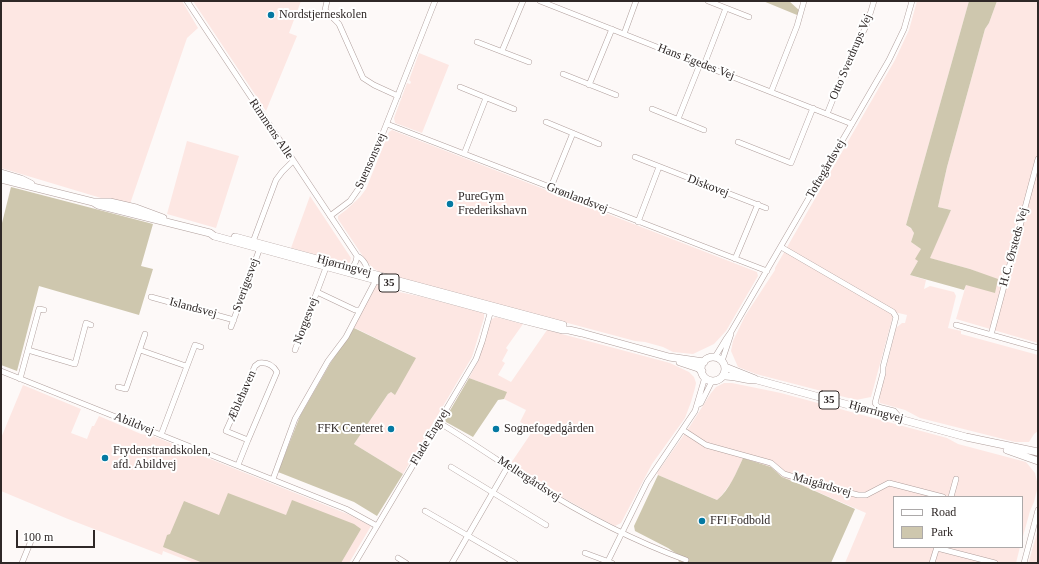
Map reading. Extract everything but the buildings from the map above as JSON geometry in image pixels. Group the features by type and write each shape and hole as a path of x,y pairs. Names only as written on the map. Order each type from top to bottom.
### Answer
{"main road":[{"name":"Hjørringvej","path":"1,173 21,179 36,187 93,202 110,202 136,208 152,213 174,224 210,233 214,236 261,246 352,270 491,308 563,330 569,330 669,357 698,368 706,376"},
{"name":"Hjørringvej","path":"1,179 30,187 36,187"},
{"name":"Hjørringvej","path":"669,357 704,362"},
{"path":"715,357 708,358 704,362 706,376 720,379 723,376 723,364"},
{"name":"35","path":"715,357 723,364"},
{"name":"Hjørringvej","path":"723,364 728,369 753,377 757,380"},
{"name":"Hjørringvej","path":"723,376 757,380 996,444 1038,452"},
{"name":"Hjørringvej","path":"996,444 1002,448 1038,461"}],"street":[{"name":"Rimmens Alle","path":"187,1 357,256 360,257 365,265 368,275"},
{"path":"327,1 325,10 339,24 363,78 398,96"},
{"name":"Suensonsvej","path":"330,216 350,201 362,186 435,1"},
{"path":"502,51 523,1"},
{"name":"Hans Egedes Vej","path":"541,1 852,124"},
{"path":"624,34 636,1"},
{"path":"708,1 749,17"},
{"path":"771,92 798,26 804,1"},
{"name":"Otto Sverdrups Vej","path":"827,114 843,74 867,24 874,1"},
{"name":"Toftegårdsvej","path":"715,357 732,332 889,60 900,38 912,1"},
{"path":"678,119 726,8"},
{"path":"590,84 612,29"},
{"path":"477,42 529,62"},
{"path":"563,74 616,95"},
{"path":"460,87 514,109"},
{"path":"464,154 486,98"},
{"path":"738,142 791,163 813,108"},
{"path":"652,109 704,130"},
{"path":"546,122 599,144"},
{"name":"Grønlandsvej","path":"387,124 767,271"},
{"path":"551,187 573,133"},
{"name":"Diskovej","path":"635,157 766,208"},
{"name":"H.C. Ørsteds Vej","path":"991,335 1038,159"},
{"path":"254,239 276,180 293,161"},
{"path":"638,222 659,167"},
{"path":"736,259 758,204"},
{"name":"Sverigesvej","path":"231,327 261,246"},
{"path":"781,248 893,312 896,317 882,367 883,373 876,405 878,407 894,411 901,419"},
{"path":"352,270 357,256"},
{"name":"Norgesvej","path":"295,350 328,264"},
{"path":"273,479 295,419 328,361 346,337 377,277"},
{"name":"Norgesvej","path":"317,292 355,310 360,310"},
{"name":"Islandsvej","path":"151,297 234,320"},
{"name":"Flade Engvej","path":"355,563 476,359 491,308"},
{"path":"20,378 39,309 44,310"},
{"path":"28,350 75,364 86,323 91,325"},
{"path":"956,325 1038,348"},
{"name":"Toftegårdsvej","path":"723,364 732,332"},
{"path":"118,386 126,389 146,334"},
{"path":"161,435 195,344 201,347"},
{"path":"140,350 186,366"},
{"name":"Æblehaven","path":"238,465 277,372 274,367 267,363 259,363 255,366 226,431 248,440"},
{"name":"Abildvej","path":"1,371 346,509 377,526"},
{"path":"585,553 609,563 647,482 683,430 697,406 706,376"},
{"name":"Mellergårdsvej","path":"438,422 559,499 622,534 654,549 686,560"},
{"name":"Maigårdsvej","path":"683,430 706,445 771,463 784,474 842,491 858,495 866,495 889,483 939,496"},
{"path":"452,563 508,466"},
{"path":"451,467 546,525"},
{"path":"951,496 956,479"},
{"path":"425,511 515,563"},
{"path":"1024,563 1038,511"},
{"path":"22,563 33,536"},
{"path":"932,563 937,548"},
{"path":"941,548 996,563"},
{"path":"398,558 406,563"}],"shaded area":[{"path":"1,1 182,1 198,28 187,38 130,204 107,198 101,198 1,168"},
{"path":"193,1 301,1 289,33 297,36 266,111"},
{"path":"917,1 969,1 906,225 913,230 914,233 911,242 921,249 918,261 910,275 926,280 924,289 930,286 954,292 956,296 948,328 961,331 961,334 1038,355 1038,431 1029,442 1015,442 920,418 905,410 880,403 879,396 896,328 902,323 905,323 907,315 894,312 871,397 856,400 756,374 738,367 731,351 733,341 745,316 775,270 895,60 909,30"},
{"path":"997,1 1038,1 1038,343 956,319 966,285 980,273 929,258 951,210 938,207 947,167 985,29 989,23"},
{"path":"419,53 449,65 422,133 395,123 394,118 407,83 410,84 411,82 409,80"},
{"path":"392,130 757,272 758,276 726,331 714,344 693,354 673,352 663,347 645,342 635,341 381,273 366,261 338,219 338,216 360,197 366,189 389,132"},
{"path":"187,141 239,156 216,228 167,214"},
{"path":"310,196 351,258 348,264 291,248"},
{"path":"377,284 399,292 484,313 484,318 472,357 403,474 354,444 388,394 390,392 395,394 414,357 353,327"},
{"path":"496,317 523,324 506,348 508,350 502,361 505,363 498,375 511,382 547,330 670,363 689,372 694,377 696,383 695,388 685,418 652,464 621,523 615,526 603,520 562,497 511,463 534,429 520,422 526,410 504,399 506,392 469,378 478,361 489,325 492,319"},
{"path":"724,383 732,383 781,393 947,438 958,444 1026,462 1035,473 1038,486 1023,536 1023,496 893,496 893,548 1020,548 1016,563 845,563 866,513 782,477 771,467 743,458 733,480 717,500 658,475 657,473 716,387"},
{"name":"Frydenstrandskolen, afd. Abildvej","path":"23,385 81,409 71,433 87,439 92,426 94,426 99,416 141,434 153,436 350,515 371,526 349,563 194,563 163,551 162,555 68,519 1,491 1,438"},
{"path":"1038,529 1038,563 1028,563 1029,561"}],"green space":[{"path":"763,1 789,1 800,11 797,15"},
{"path":"969,1 997,1 989,23 985,29 947,167 938,207 951,210 930,258 970,269 998,279 995,293 966,285 964,290 910,275 918,261 915,259 921,249 911,242 914,233 911,228 906,225"},
{"path":"11,187 153,224 141,266 153,269 139,315 39,286 17,371 1,365 1,227"},
{"path":"354,328 416,358 395,395 391,392 388,394 354,444 403,474 377,516 354,502 278,472 300,416 331,362"},
{"path":"469,378 507,392 504,399 498,400 473,437 446,422 445,419"},
{"name":"FFI Fodbold","path":"743,458 771,467 782,477 855,509 831,563 679,563 677,554 635,531 634,526 658,475 717,500 729,486"},
{"path":"228,493 286,515 292,500 354,524 361,529 341,563 203,563 163,547 167,535 170,534 184,501 219,515"}],"place":[{"name":"Nordstjerneskolen","path":"271,15"},
{"name":"PureGym Frederikshavn","path":"450,204"},
{"name":"FFK Centeret","path":"391,429"},
{"name":"Sognefogedgården","path":"496,429"},
{"name":"Frydenstrandskolen, afd. Abildvej","path":"105,458"},
{"name":"FFI Fodbold","path":"702,521"}]}
